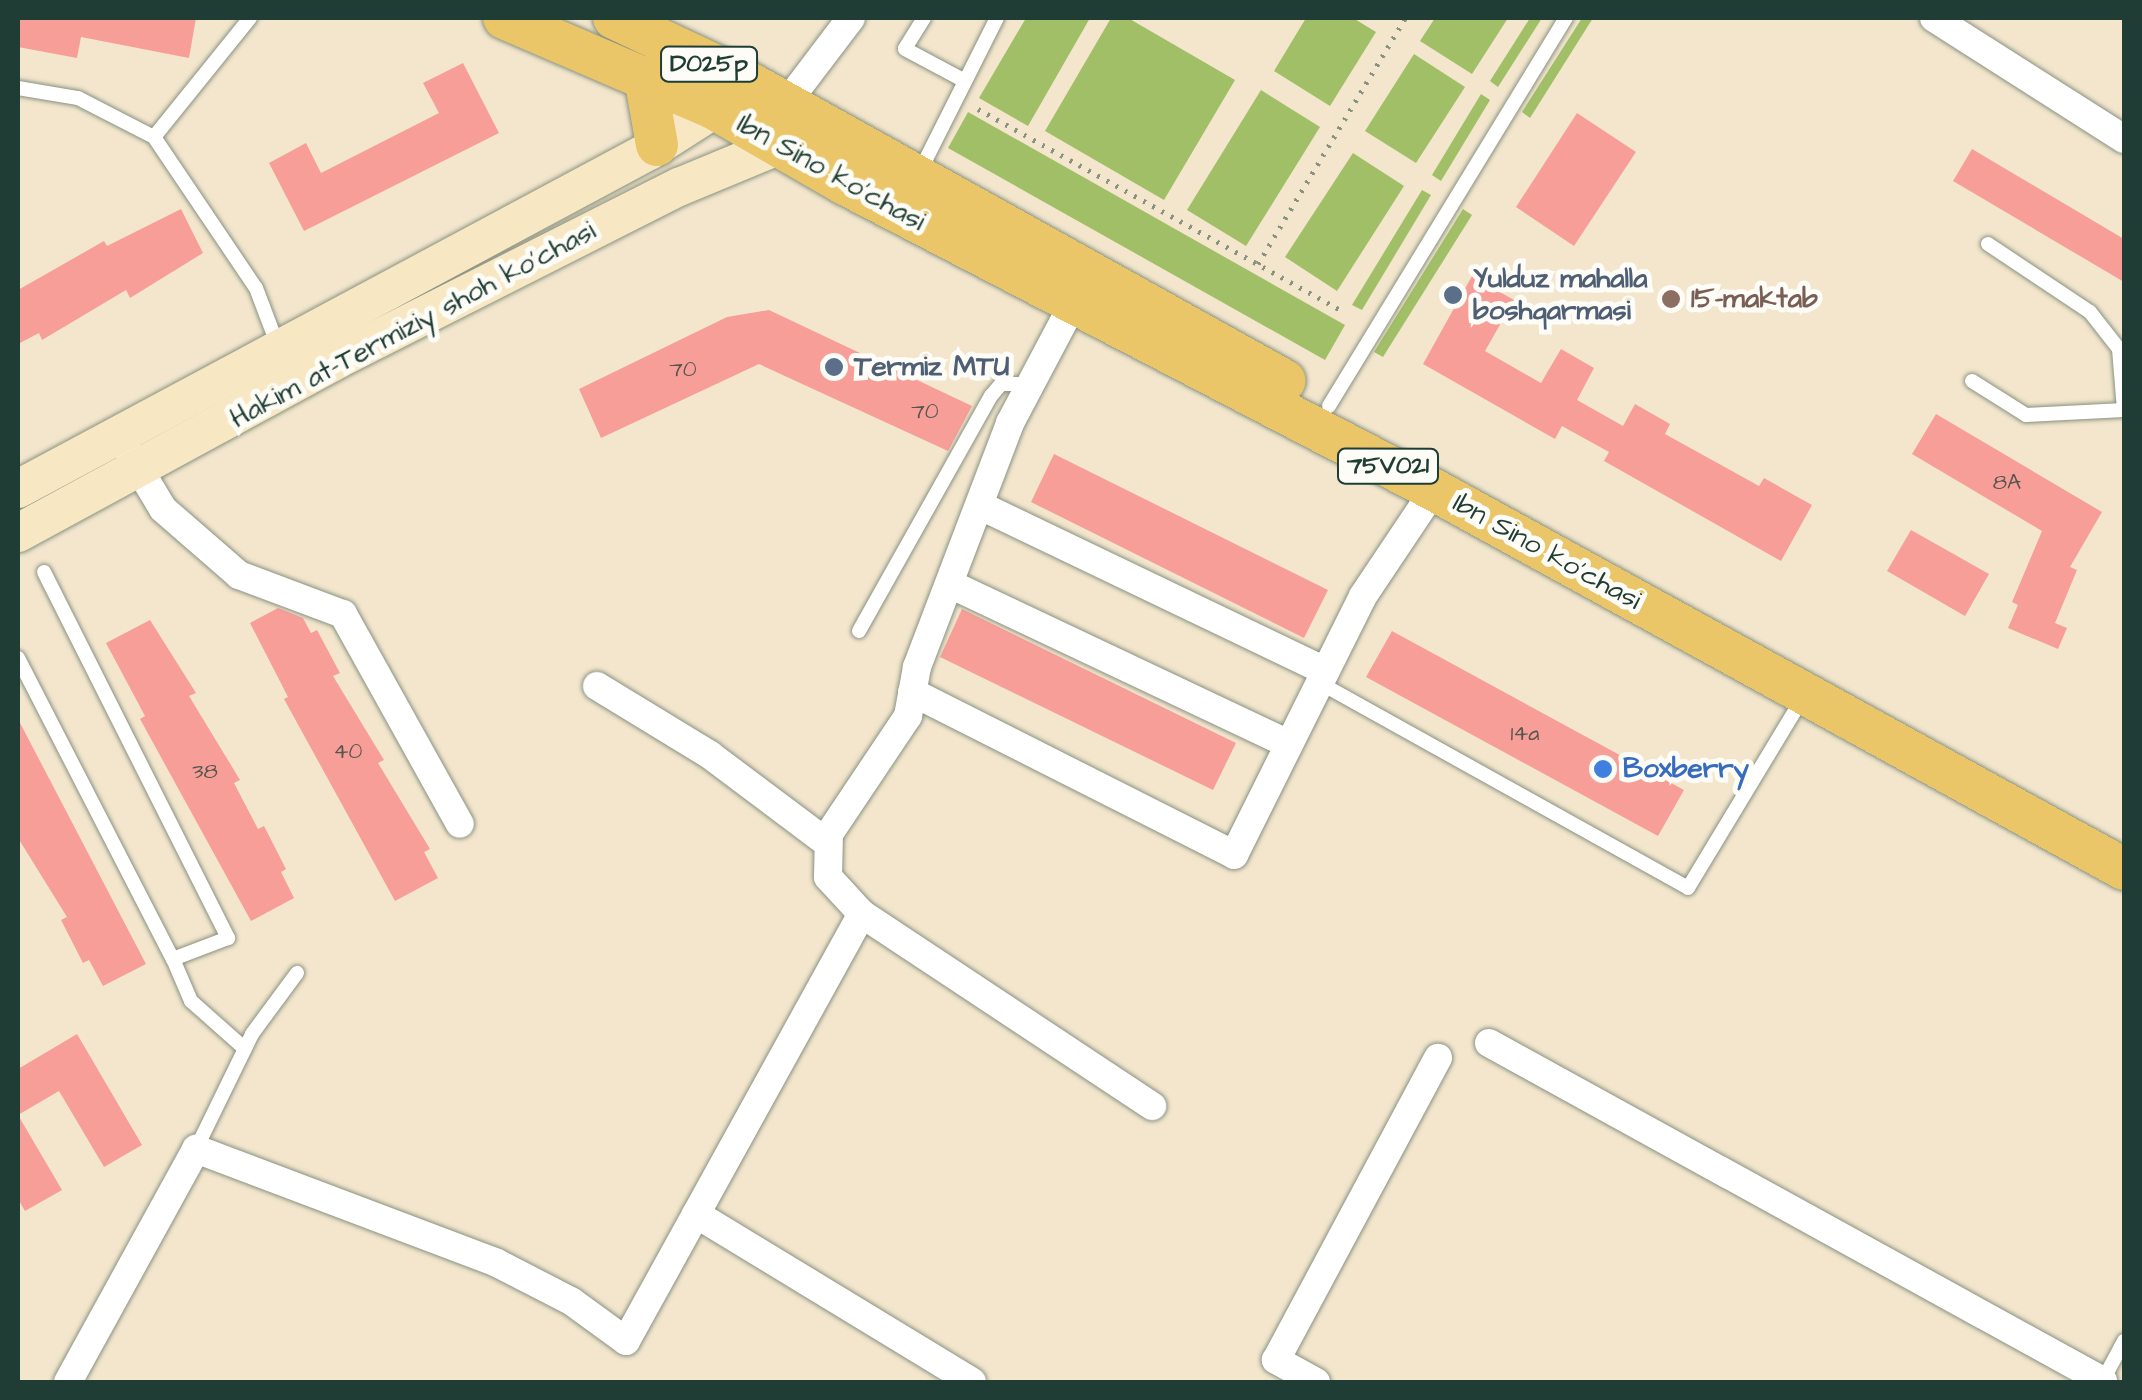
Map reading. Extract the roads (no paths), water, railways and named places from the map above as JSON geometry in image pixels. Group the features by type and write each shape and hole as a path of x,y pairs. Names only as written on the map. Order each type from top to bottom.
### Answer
{"main road":[{"name":"D025p","path":"504,18 645,77"},
{"name":"D025p","path":"614,18 725,92 788,122"},
{"name":"Ibn Sino ko'chasi","path":"645,77 725,92"},
{"path":"645,77 657,145"},
{"name":"Hakim at-Termiziy shoh ko'chasi","path":"18,489 657,145 725,92"},
{"name":"Ibn Sino ko'chasi","path":"788,122 917,176 1329,406 2124,838"},
{"name":"Ibn Sino ko'chasi","path":"788,122 1074,302 1434,490 2124,869"},
{"name":"Hakim at-Termiziy shoh ko'chasi","path":"18,533 626,214 788,122"}],"street":[{"path":"788,122 851,18"},
{"path":"1934,18 2124,139"},
{"path":"1074,302 1028,384 950,584 912,692 908,716 827,843 828,877 862,914 1152,1106"},
{"path":"120,435 163,510 239,575 343,614 460,824"},
{"path":"912,692 1234,855 1390,549 1434,490"},
{"path":"981,506 1323,677"},
{"path":"950,584 1290,744"},
{"path":"596,686 710,754 827,843"},
{"path":"68,1382 196,1149 495,1262 571,1301 626,1340 862,914"},
{"path":"1490,1043 2103,1382"},
{"path":"1316,1382 1276,1360 1438,1058"},
{"path":"696,1214 972,1382"}],"lane":[{"path":"154,137 250,18"},
{"path":"924,18 906,49 965,81"},
{"path":"917,176 997,18"},
{"path":"1329,406 1566,18"},
{"path":"18,88 78,98 154,137 256,288 279,350"},
{"path":"1972,381 2026,415 2124,410 2118,349 2090,312 1988,244"},
{"path":"859,631 991,396 1001,384 1028,384"},
{"path":"44,572 228,938 173,959"},
{"path":"18,658 191,1001 244,1049"},
{"path":"1323,677 1688,888 1805,694"},
{"path":"196,1149 244,1049 298,973"},
{"path":"2103,1382 2124,1342"}],"place":[{"name":"Yulduz mahalla boshqarmasi","path":"1453,295"},
{"name":"15-maktab","path":"1671,299"},
{"name":"Termiz MTU","path":"834,367"},
{"name":"Boxberry","path":"1603,769"}]}
